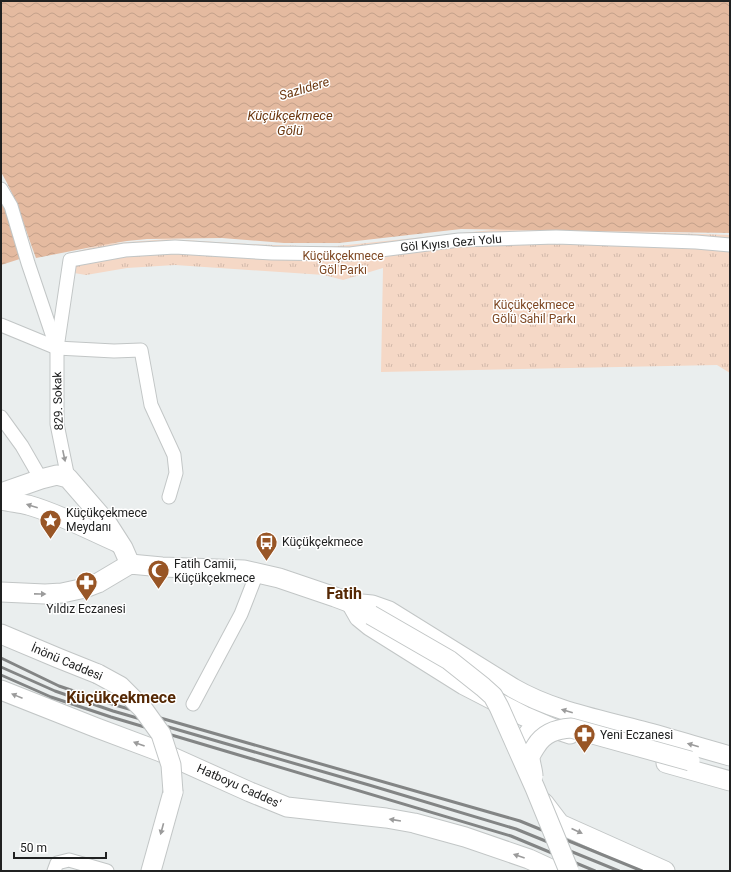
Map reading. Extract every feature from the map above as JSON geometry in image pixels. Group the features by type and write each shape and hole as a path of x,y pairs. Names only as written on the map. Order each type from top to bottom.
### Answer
{"street":[{"path":"1,189 11,206 28,263 57,348"},
{"name":"Göl Kıyısı Gezi Yolu","path":"57,348 70,260 125,250 175,247 272,253 350,254 459,240 556,237 696,242 730,245"},
{"path":"1,325 57,348 114,351 141,350 151,405 174,455 176,473 169,497"},
{"name":"829. Sokak","path":"57,348 57,424 68,478"},
{"path":"1,417 22,446 41,479"},
{"path":"1,493 57,475 68,478 108,525 126,553 130,564"},
{"path":"1,500 27,505 51,513 119,543"},
{"path":"1,592 45,594 62,593 85,588 98,583 130,564 244,570 278,578 351,603 449,660 493,696 535,788 569,871"},
{"path":"193,704 241,614 257,573"},
{"path":"351,603 359,617 370,626 464,685 524,716 544,725 627,752 730,781"},
{"path":"351,603 372,605 389,611 528,697 587,716 730,756"},
{"name":"İnönü Caddesi","path":"1,634 98,674 120,686 143,709 161,734 171,765 172,792 153,869"},
{"name":"Hatboyu Caddes'","path":"1,690 161,752 287,807 378,817 414,823 465,837 522,856 555,871"},
{"path":"503,705 543,801 560,824 665,871"},
{"path":"524,757 526,738 530,730 544,725"},
{"path":"535,788 530,757 539,740 547,734 560,728 571,728 730,772"},
{"path":"54,871 57,862 69,860 107,871"}],"green space":[{"name":"Küçükçekmece Gölü Sahil Parkı","path":"501,229 730,235 730,373 717,365 381,372 383,268 343,280 324,275 175,265 127,268 86,275 68,272 71,253 104,244 168,239 328,247"}],"water":[{"name":"Küçükçekmece Gölü","path":"1,1 730,1 730,233 461,229 339,243 284,243 222,238 147,239 102,245 36,258 16,203 1,172"},
{"path":"1,189 26,257 1,265"}],"railway":[{"path":"1,658 59,686 115,705 520,821 642,871"},
{"path":"1,667 55,691 113,711 516,829 619,871"},
{"path":"1,675 51,697 111,717 511,836 595,871"}],"place":[{"name":"Küçükçekmece Meydanı","path":"50,540"},
{"name":"Küçükçekmece","path":"267,562"},
{"name":"Fatih Camii, Küçükçekmece","path":"159,590"},
{"name":"Yıldız Eczanesi","path":"86,602"},
{"name":"Yeni Eczanesi","path":"585,754"}],"district":[{"name":"Fatih","path":"344,593"},
{"name":"Küçükçekmece","path":"121,697"}],"water label":[{"name":"Sazlıdere","path":"304,88"}],"park label":[{"name":"Küçükçekmece Göl Parkı","path":"343,263"}]}
